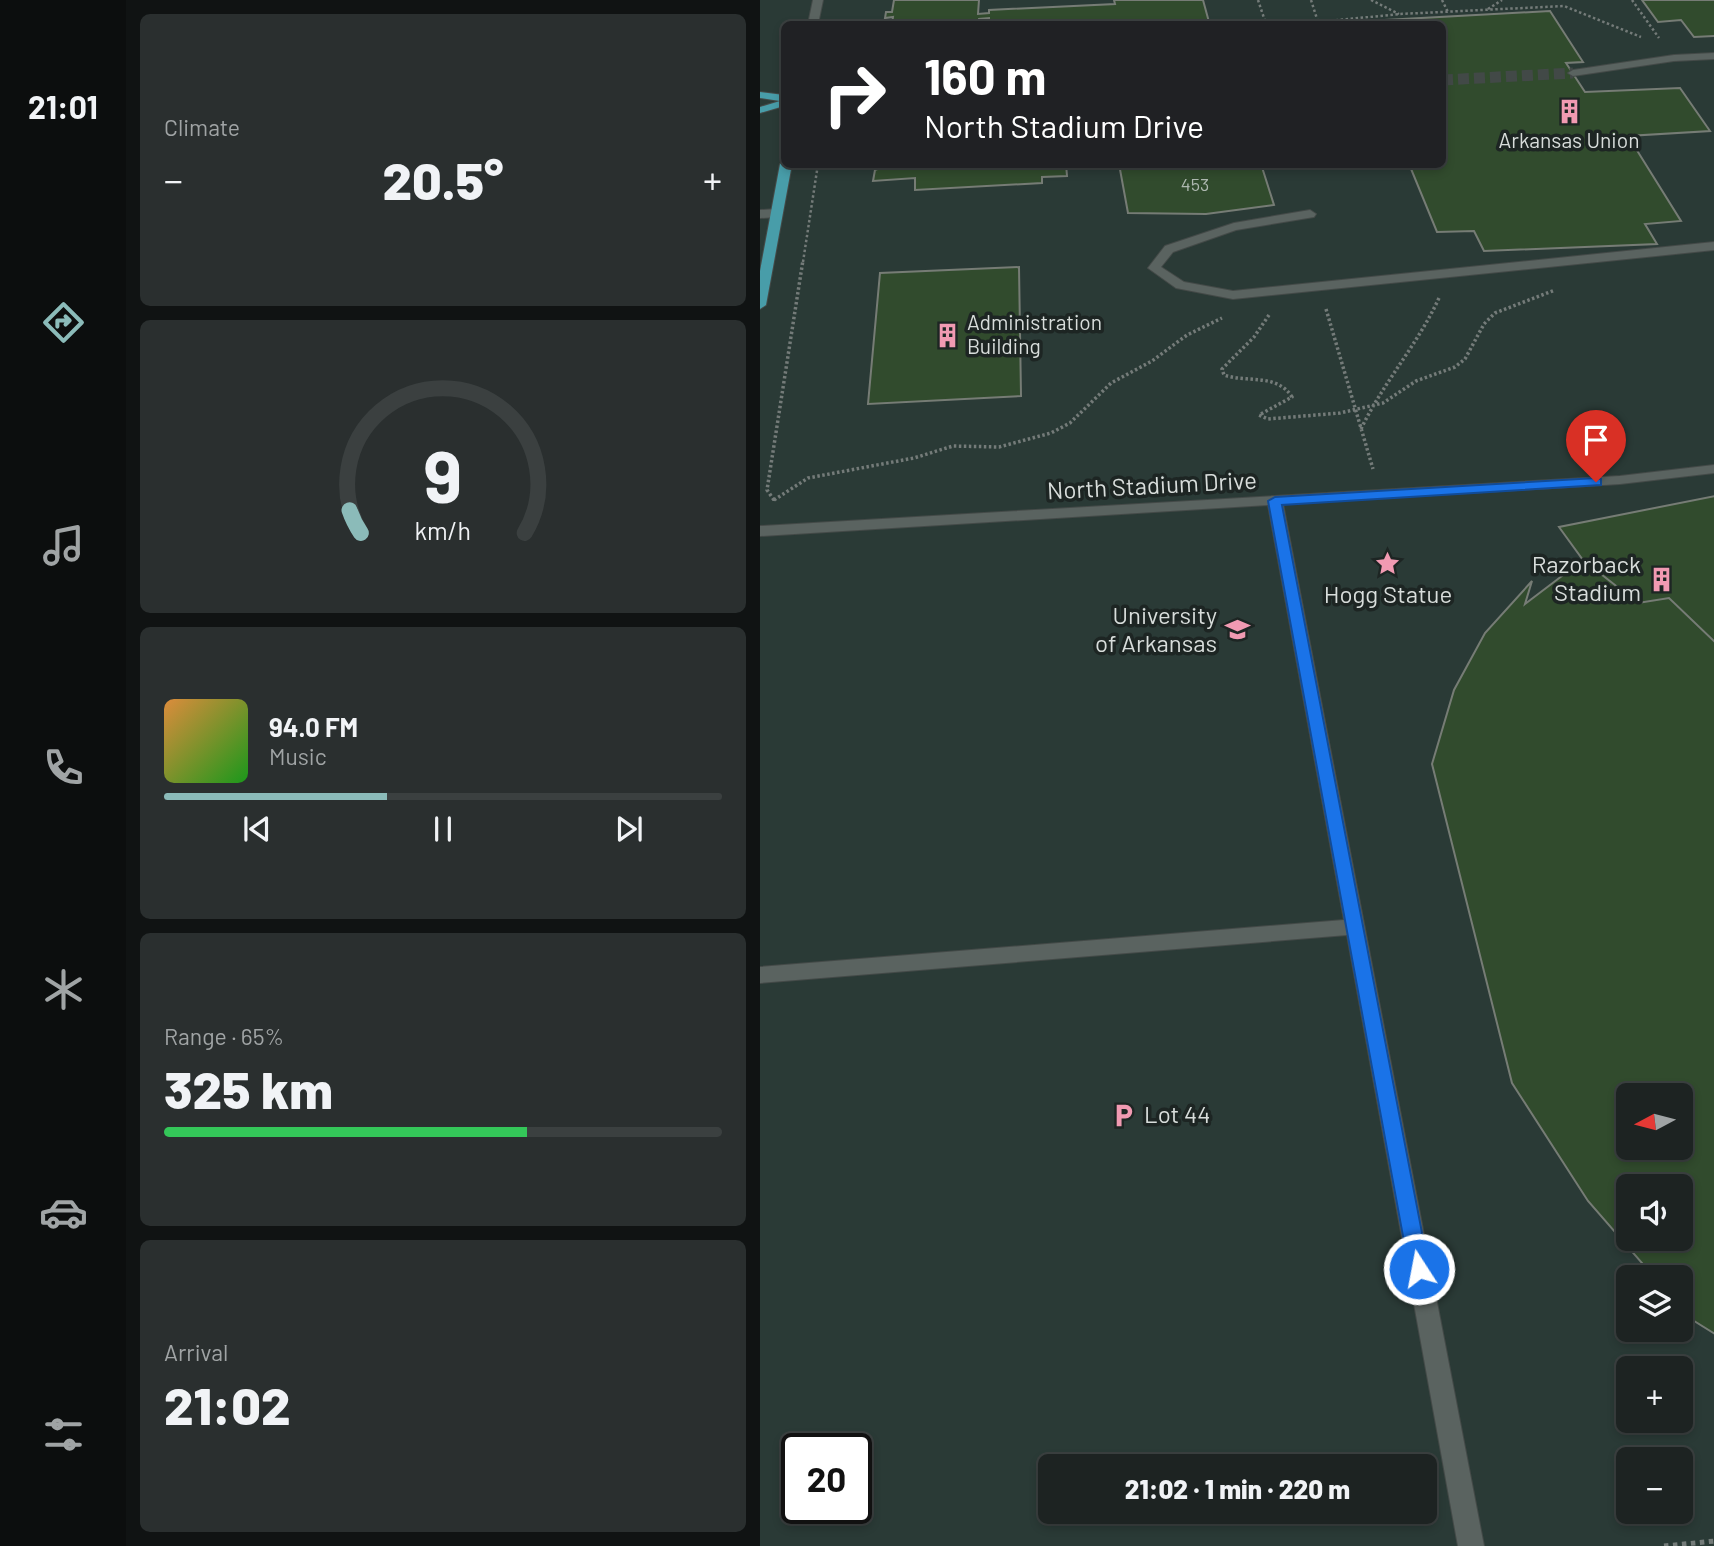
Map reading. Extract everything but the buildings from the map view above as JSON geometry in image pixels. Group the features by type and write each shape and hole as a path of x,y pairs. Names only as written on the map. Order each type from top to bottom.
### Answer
{"main road":[{"path":"760,95 781,100"},
{"path":"760,110 781,102"},
{"path":"760,305 785,168"}],"street":[{"path":"814,21 818,0"},
{"path":"1573,73 1674,58 1714,56"},
{"path":"760,214 777,213"},
{"path":"1310,214 1234,227 1169,249 1154,268 1180,285 1233,295 1714,246"},
{"name":"North Stadium Drive","path":"762,531 1620,480 1714,469"},
{"path":"1275,501 1470,1546"},
{"path":"760,975 1355,928"}],"path":[{"path":"1258,0 1265,21"},
{"path":"1311,0 1318,21"},
{"path":"1371,0 1400,14"},
{"path":"1442,0 1448,12"},
{"path":"1487,10 1502,0"},
{"path":"1632,0 1664,45 1654,41"},
{"path":"1337,21 1400,14 1564,6 1643,38"},
{"path":"774,500 767,489 817,168"},
{"path":"1361,430 1373,406 1436,306 1443,274"},
{"path":"1320,288 1375,473"},
{"path":"1258,310 1269,315 1260,331 1252,336 1222,369 1224,375 1241,382 1276,381 1290,390 1293,397 1286,403 1259,415 1268,419 1355,410 1383,403 1416,382 1455,367 1465,359 1484,324 1496,313 1557,289"},
{"path":"762,531 769,506 774,500 808,478 914,458 953,446 999,447 1051,433 1079,416 1111,383 1152,361 1187,335 1227,315"},
{"path":"1664,1546 1714,1541"}],"shaded area":[{"name":"University of Arkansas","path":"760,0 1714,0 1714,1546 760,1546"}],"tunnel":[{"path":"1446,80 1573,73"}],"place":[{"name":"Arkansas Union","path":"1569,112"},
{"name":"Administration Building","path":"947,335"},
{"name":"Hogg Statue","path":"1388,564"},
{"name":"Razorback Stadium","path":"1661,579"},
{"name":"University of Arkansas","path":"1237,630"},
{"name":"Lot 44","path":"1124,1115"}],"route":[{"path":"1419,1269 1275,501 1596,482"}]}
